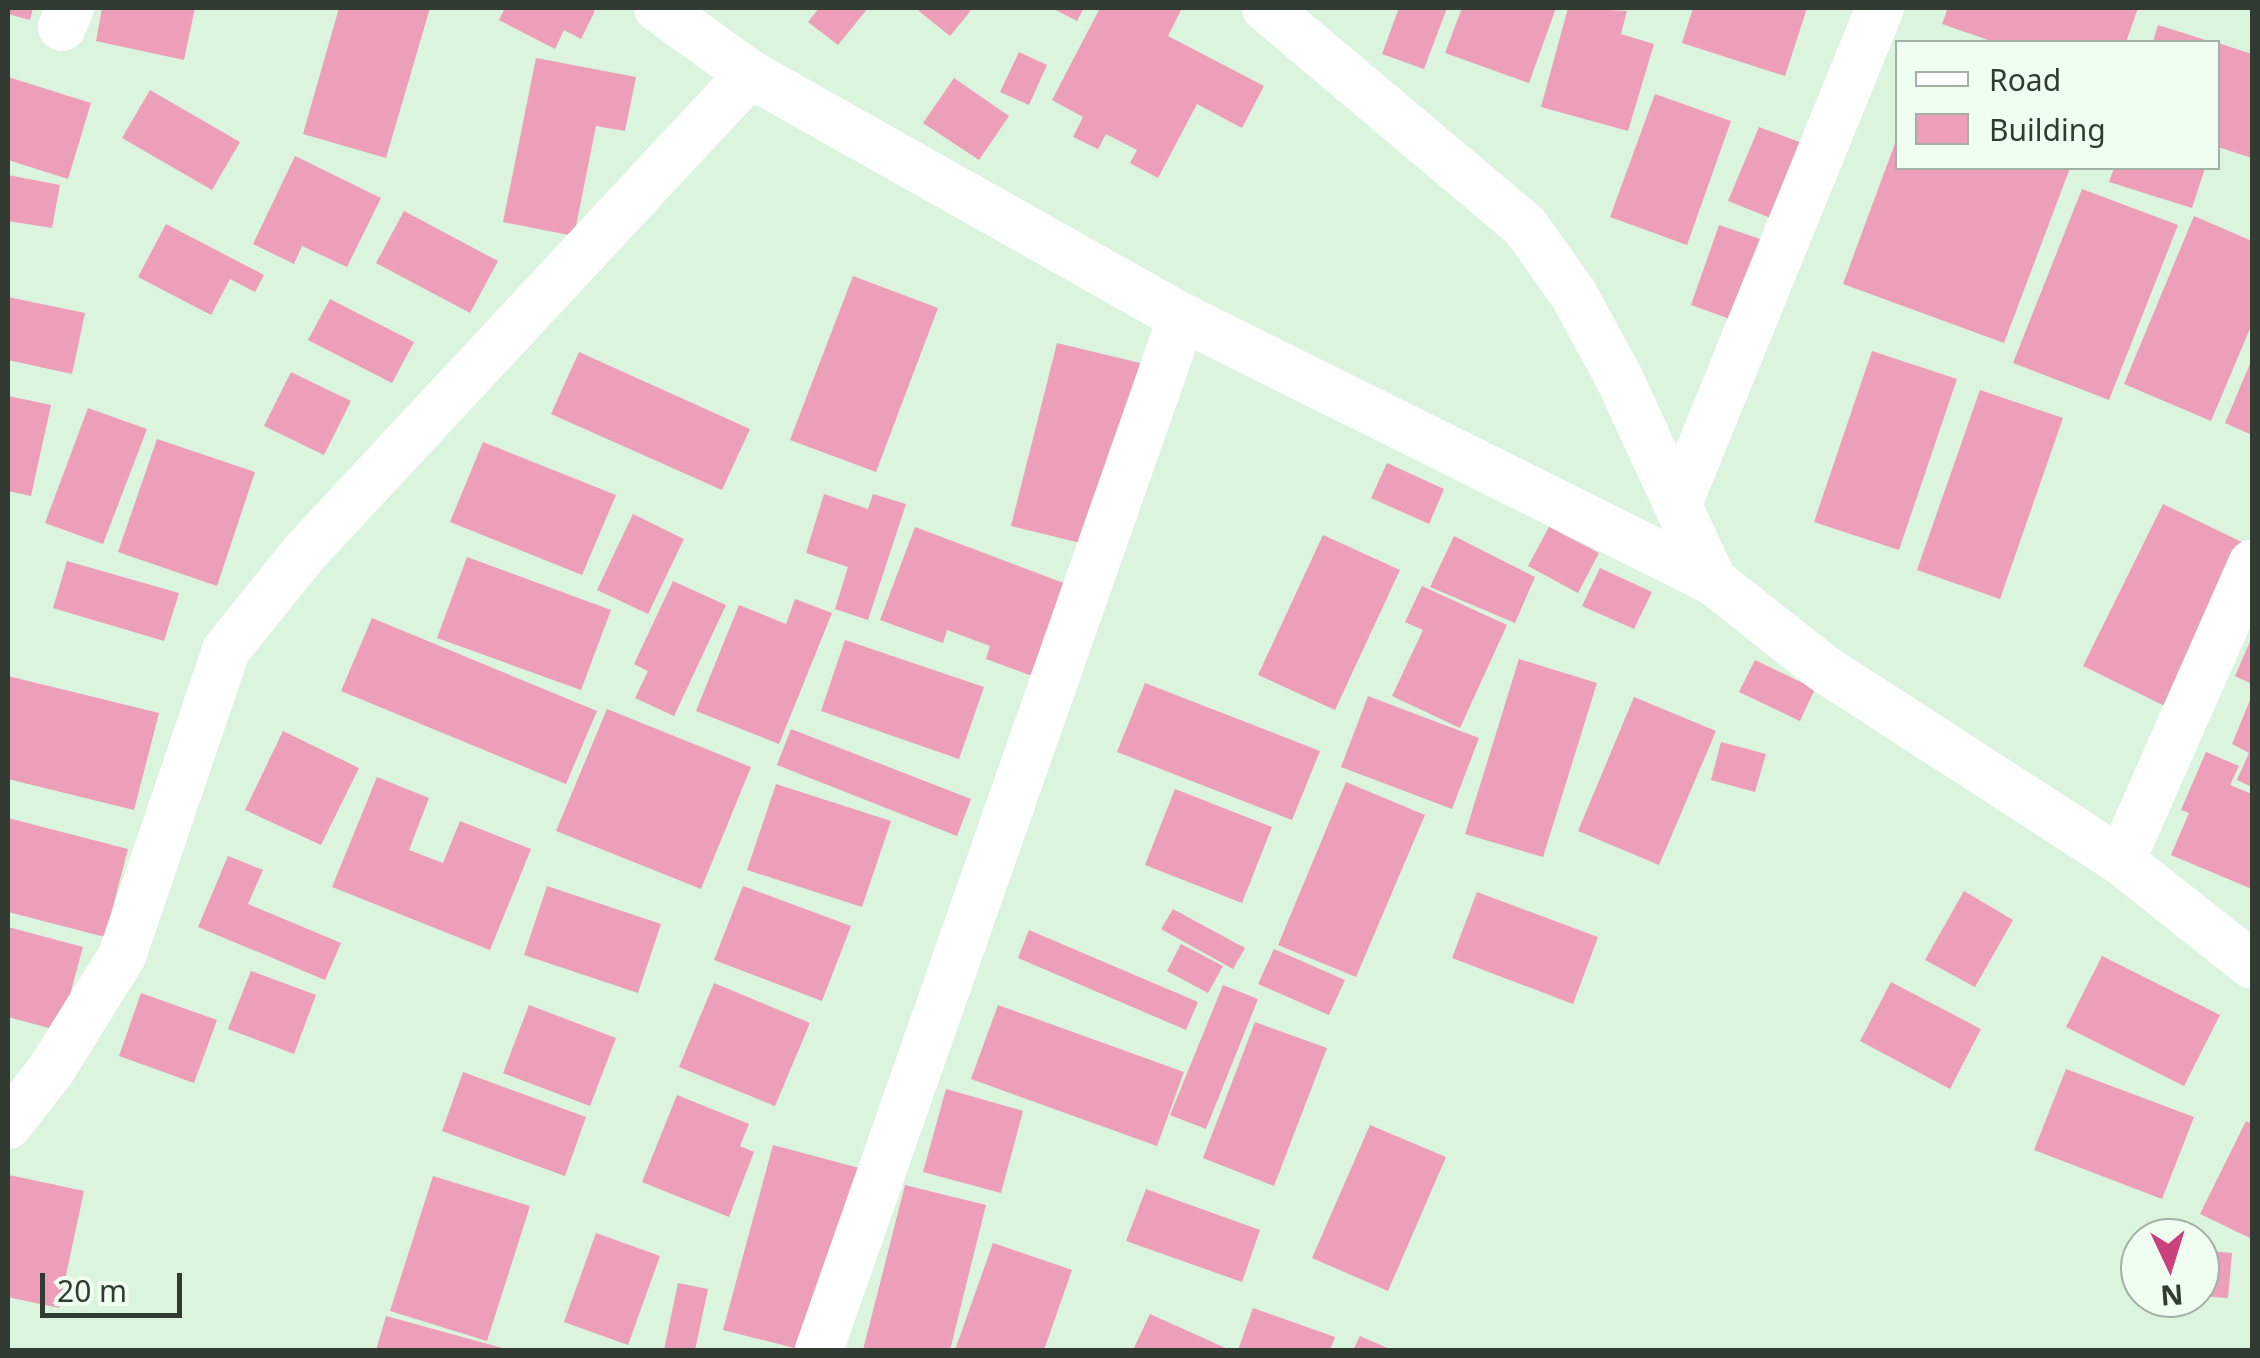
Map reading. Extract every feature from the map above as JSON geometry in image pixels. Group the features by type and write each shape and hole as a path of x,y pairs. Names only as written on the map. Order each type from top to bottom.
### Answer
{"street":[{"path":"658,8 750,74 1182,317 1713,581 1822,668 2120,860 2252,965"},
{"path":"1266,8 1525,226 1574,296 1680,499 1713,581"},
{"path":"1680,499 1880,8"},
{"path":"8,1125 51,1070 122,956 226,650 305,552 750,74"},
{"path":"819,1350 1182,317"},
{"path":"2120,860 2252,564"}],"building":[{"path":"8,8 33,8 30,20 8,14"},
{"path":"102,8 195,8 184,60 96,41"},
{"path":"339,8 430,8 386,158 303,134"},
{"path":"505,8 595,11 581,39 564,30 555,49 499,20"},
{"path":"819,8 868,8 838,45 808,22"},
{"path":"915,8 973,8 950,36"},
{"path":"1052,8 1084,8 1077,21"},
{"path":"1100,8 1182,8 1168,36 1264,86 1242,128 1197,104 1158,178 1130,163 1137,150 1106,134 1098,149 1073,137 1083,117 1052,100"},
{"path":"1399,8 1447,8 1424,69 1382,54"},
{"path":"1462,8 1556,8 1529,83 1445,53"},
{"path":"1568,8 1627,11 1621,34 1654,44 1628,131 1541,107"},
{"path":"1693,8 1807,8 1785,76 1682,43"},
{"path":"1948,8 2138,8 2127,40 1988,40 1942,24"},
{"path":"2158,25 2206,40 2154,40"},
{"path":"2220,44 2252,54 2252,158 2220,148"},
{"path":"1019,52 1047,65 1029,105 1000,92"},
{"path":"536,58 636,77 625,131 596,126 574,236 503,222"},
{"path":"8,77 91,103 68,179 8,160"},
{"path":"954,78 1009,116 979,160 923,123"},
{"path":"150,90 240,142 212,190 122,138"},
{"path":"1655,94 1731,121 1687,245 1610,217"},
{"path":"1759,127 1813,147 1783,223 1728,201"},
{"path":"1895,143 1895,170 2069,170 2004,343 1843,284"},
{"path":"295,156 381,198 347,267 302,246 294,264 253,244"},
{"path":"2113,170 2204,170 2192,208 2109,182"},
{"path":"8,175 60,185 52,228 8,221"},
{"path":"2082,189 2178,225 2109,400 2013,363"},
{"path":"404,211 498,261 470,313 376,263"},
{"path":"2194,216 2252,241 2252,324 2211,421 2124,384"},
{"path":"166,224 264,275 255,292 230,279 211,315 138,277"},
{"path":"1719,225 1775,244 1747,325 1691,305"},
{"path":"853,276 938,308 876,472 790,440"},
{"path":"8,297 85,313 72,374 8,360"},
{"path":"330,299 414,342 392,383 308,340"},
{"path":"1057,343 1140,363 1093,546 1011,526"},
{"path":"1872,351 1957,379 1899,550 1814,522"},
{"path":"579,352 750,429 722,490 551,414"},
{"path":"2252,359 2252,435 2225,423"},
{"path":"291,372 351,401 324,455 264,426"},
{"path":"1980,390 2063,418 2000,599 1917,570"},
{"path":"8,396 51,405 31,496 8,491"},
{"path":"88,408 147,429 103,544 45,523"},
{"path":"157,439 255,472 217,586 118,552"},
{"path":"483,442 616,495 582,575 450,522"},
{"path":"1387,463 1444,489 1429,524 1371,498"},
{"path":"824,494 868,509 873,494 906,504 868,620 835,609 848,567 806,553"},
{"path":"2163,504 2252,547 2171,709 2083,666"},
{"path":"633,514 684,539 648,614 597,590"},
{"path":"915,527 1069,585 1046,681 986,659 990,646 947,630 943,643 880,620"},
{"path":"1549,527 1599,553 1578,593 1528,566"},
{"path":"1323,535 1400,570 1335,710 1258,675"},
{"path":"1454,536 1535,577 1515,623 1430,587"},
{"path":"467,557 611,610 581,690 437,638"},
{"path":"67,561 179,593 164,641 53,608"},
{"path":"1600,568 1652,592 1634,629 1582,606"},
{"path":"673,581 726,605 674,716 635,698 648,671 634,664"},
{"path":"1422,586 1507,625 1460,728 1392,696 1423,630 1405,622"},
{"path":"795,599 832,613 779,744 696,711 739,605 786,624"},
{"path":"372,618 597,711 566,784 341,691"},
{"path":"2252,637 2252,684 2235,676"},
{"path":"845,640 984,687 959,759 821,711"},
{"path":"1519,659 1597,683 1543,857 1465,834"},
{"path":"1755,660 1815,689 1800,721 1739,692"},
{"path":"8,676 159,713 134,810 8,779"},
{"path":"1145,683 1320,751 1292,820 1117,752"},
{"path":"2252,695 2252,787 2237,780 2249,753 2232,744"},
{"path":"1368,696 1479,738 1452,809 1341,767"},
{"path":"1634,697 1716,731 1659,865 1578,831"},
{"path":"607,709 751,767 701,889 556,831"},
{"path":"791,729 971,799 957,836 777,765"},
{"path":"283,731 359,768 321,845 245,810"},
{"path":"1721,742 1766,754 1755,792 1711,780"},
{"path":"2206,752 2239,766 2230,785 2252,794 2252,889 2171,855 2189,813 2181,810"},
{"path":"377,777 429,798 409,850 443,863 460,821 531,849 490,950 332,887"},
{"path":"1346,782 1425,815 1356,977 1278,945"},
{"path":"776,784 891,821 862,907 747,870"},
{"path":"1175,789 1272,827 1242,903 1145,865"},
{"path":"8,818 128,849 105,937 8,912"},
{"path":"228,856 263,870 248,904 341,943 325,980 198,927"},
{"path":"547,886 661,924 638,993 524,955"},
{"path":"743,886 851,926 822,1001 714,960"},
{"path":"1964,891 2013,920 1975,987 1925,960"},
{"path":"1477,892 1598,937 1573,1004 1452,958"},
{"path":"1173,909 1245,948 1233,969 1161,929"},
{"path":"8,927 83,947 60,1031 8,1017"},
{"path":"1029,930 1198,1002 1186,1030 1018,958"},
{"path":"1181,944 1223,966 1208,993 1167,971"},
{"path":"1274,949 1345,980 1329,1015 1258,984"},
{"path":"2102,956 2220,1015 2184,1086 2066,1027"},
{"path":"251,971 316,995 294,1054 228,1029"},
{"path":"1891,982 1981,1029 1950,1089 1860,1041"},
{"path":"714,983 810,1023 775,1106 679,1067"},
{"path":"1223,985 1258,999 1206,1129 1170,1115"},
{"path":"141,993 217,1020 194,1083 119,1056"},
{"path":"529,1005 616,1038 590,1106 503,1073"},
{"path":"998,1005 1184,1072 1157,1146 971,1079"},
{"path":"1255,1022 1327,1048 1274,1186 1203,1158"},
{"path":"2066,1069 2194,1117 2162,1199 2034,1150"},
{"path":"463,1072 586,1117 565,1176 442,1131"},
{"path":"946,1089 1023,1111 1001,1193 923,1172"},
{"path":"677,1095 749,1124 740,1146 754,1152 729,1217 642,1182"},
{"path":"2246,1121 2252,1124 2252,1239 2220,1224 2220,1218 2200,1214"},
{"path":"1370,1125 1446,1157 1388,1291 1312,1258"},
{"path":"773,1145 863,1169 802,1350 723,1330"},
{"path":"9,1175 84,1191 59,1308 8,1297"},
{"path":"433,1176 530,1206 487,1341 390,1311"},
{"path":"905,1185 986,1205 950,1350 863,1350"},
{"path":"1146,1189 1260,1230 1242,1282 1126,1241"},
{"path":"596,1233 660,1256 628,1345 564,1322"},
{"path":"993,1243 1072,1270 1044,1350 955,1350"},
{"path":"2220,1252 2232,1253 2228,1298 2220,1297"},
{"path":"678,1283 708,1289 695,1350 664,1350"},
{"path":"1253,1308 1335,1337 1330,1350 1238,1350"},
{"path":"1150,1314 1230,1350 1133,1350"},
{"path":"386,1316 506,1349 506,1350 376,1350"},
{"path":"1360,1336 1392,1350 1353,1350"}]}
